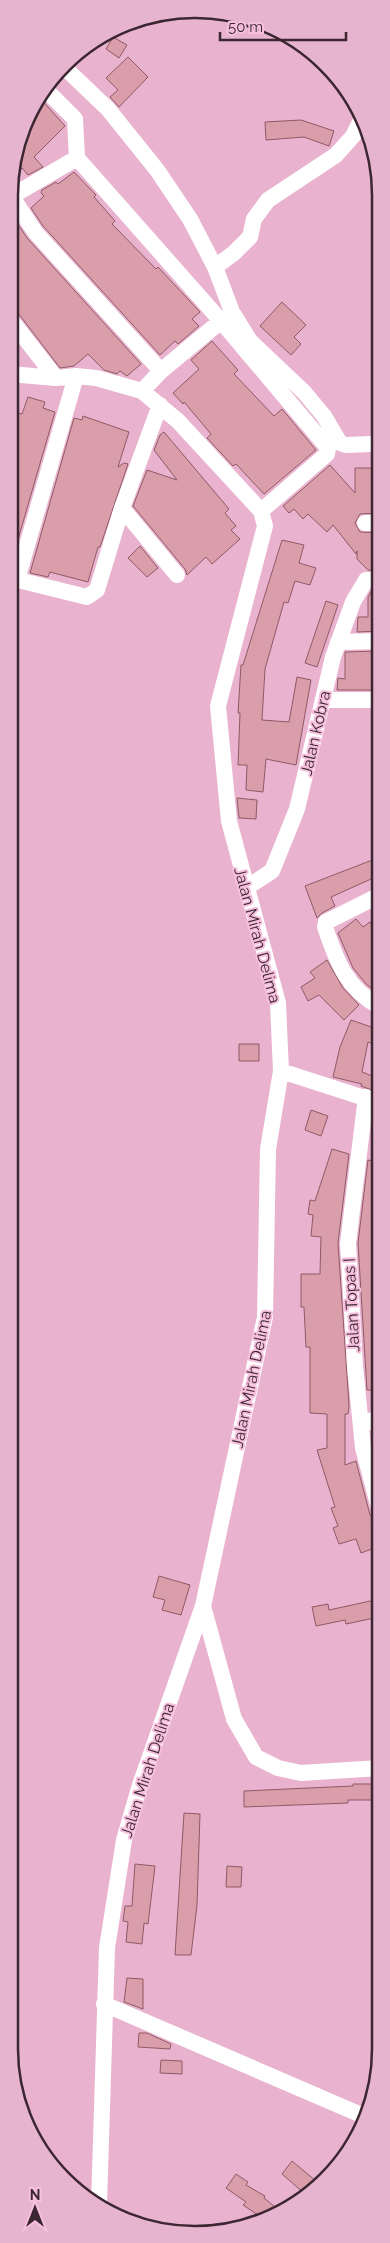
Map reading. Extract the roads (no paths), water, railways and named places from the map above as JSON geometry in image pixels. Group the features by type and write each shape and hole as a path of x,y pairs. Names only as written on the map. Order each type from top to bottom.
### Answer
{"street":[{"path":"68,71 108,109 157,170 190,219 215,267 240,327 250,341 304,392 324,416 340,443 346,445 371,444"},
{"path":"18,375 56,378 76,376 96,378 142,391 160,405 263,517 327,454 328,448 221,321 77,158 75,119 49,93"},
{"path":"215,267 234,253 250,237 254,218 268,200 336,155 353,136 358,125"},
{"path":"18,191 77,158"},
{"path":"18,206 35,232 161,372"},
{"path":"142,391 161,372 221,321"},
{"path":"18,329 56,378"},
{"path":"18,563 76,376"},
{"path":"18,580 87,597 93,595 97,590 122,508 160,405"},
{"path":"122,508 176,574"},
{"name":"Jalan Mirah Delima","path":"99,2198 107,1948 124,1840 140,1785 203,1606 265,1317 268,1150 281,1071 278,1003 229,821 218,706 239,620 265,530 263,517"},
{"name":"Jalan Kobra","path":"246,888 272,871 297,809 338,642 353,602 366,580 372,580"},
{"path":"338,642 372,641"},
{"path":"323,700 372,700"},
{"path":"372,899 326,922 324,927 338,963 353,988 372,1001"},
{"path":"281,1071 372,1100"},
{"name":"Jalan Topas I","path":"372,1106 348,1243 355,1366 363,1448 372,1482"},
{"path":"361,1426 372,1420"},
{"path":"203,1606 234,1720 256,1757 278,1768 301,1773 372,1769"},
{"path":"104,2004 359,2115"}]}
